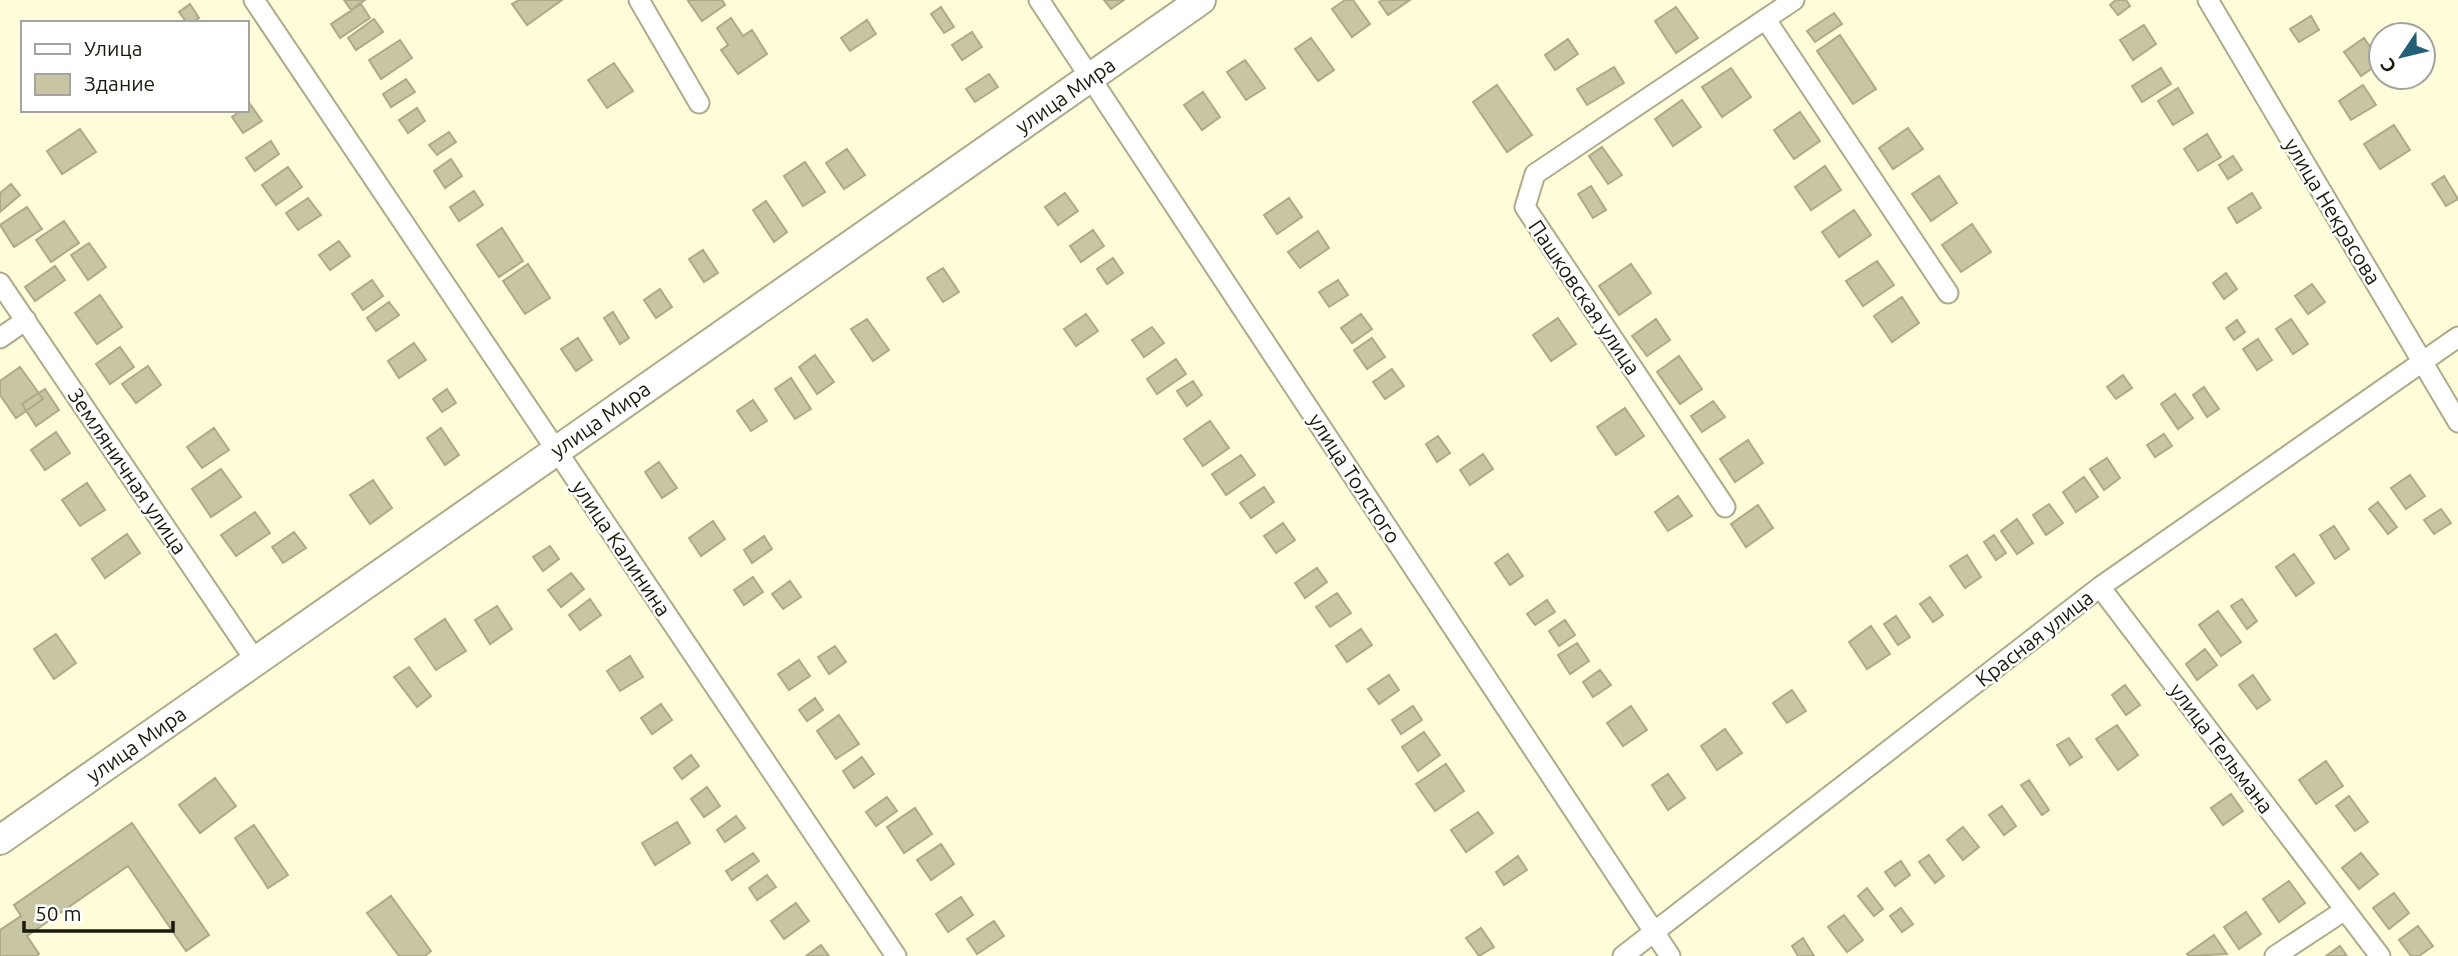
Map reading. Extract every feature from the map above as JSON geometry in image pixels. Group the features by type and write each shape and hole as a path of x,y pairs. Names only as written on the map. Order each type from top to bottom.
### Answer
{"main road":[{"name":"улица Мира","path":"0,840 1201,0"}],"street":[{"name":"улица Калинина","path":"254,0 896,956"},
{"path":"639,0 699,103"},
{"name":"улица Толстого","path":"1039,0 1670,956"},
{"name":"Пашковская улица","path":"1725,507 1525,207 1535,174 1794,0"},
{"name":"улица Некрасова","path":"2208,0 2458,422"},
{"path":"1766,20 1948,293"},
{"name":"Земляничная улица","path":"0,283 255,660"},
{"path":"0,338 26,320"},
{"name":"Красная улица","path":"1623,956 2100,587 2458,337"},
{"name":"улица Тельмана","path":"2100,587 2380,956"},
{"path":"2275,956 2345,910"}],"building":[{"path":"344,0 365,0 351,10"},
{"path":"519,0 562,0 527,25 512,4"},
{"path":"722,0 725,5 702,21 688,1"},
{"path":"1104,0 1124,0 1111,9"},
{"path":"1345,0 1353,0 1370,24 1352,37 1332,9"},
{"path":"1410,0 1388,15 1379,2"},
{"path":"2116,0 2126,0 2130,6 2118,15 2110,5"},
{"path":"190,4 199,18 186,21 179,12"},
{"path":"361,4 370,18 340,38 331,24"},
{"path":"941,7 954,27 944,33 931,14"},
{"path":"1676,7 1698,38 1676,53 1655,21"},
{"path":"1834,13 1842,24 1815,42 1807,31"},
{"path":"2311,16 2319,30 2299,42 2290,29"},
{"path":"731,18 743,36 752,30 767,54 738,74 721,50 728,45 717,28"},
{"path":"374,19 383,32 356,50 348,38"},
{"path":"867,20 876,34 850,51 841,38"},
{"path":"2144,25 2156,44 2133,60 2120,40"},
{"path":"972,32 982,47 962,60 952,45"},
{"path":"1840,35 1876,89 1853,104 1817,51"},
{"path":"1311,38 1334,70 1318,81 1295,49"},
{"path":"2364,38 2367,42 2367,72 2361,76 2344,52"},
{"path":"1568,39 1578,54 1555,70 1545,55"},
{"path":"400,40 412,58 381,79 369,60"},
{"path":"1245,60 1265,88 1246,100 1227,72"},
{"path":"614,63 633,91 607,108 588,80"},
{"path":"1614,67 1624,83 1587,105 1577,89"},
{"path":"1731,68 1751,97 1722,117 1702,87"},
{"path":"2161,68 2171,84 2142,102 2132,86"},
{"path":"989,74 998,87 975,102 966,89"},
{"path":"406,79 415,92 391,107 383,94"},
{"path":"1497,85 1532,135 1507,152 1473,102"},
{"path":"2363,85 2376,105 2351,120 2339,101"},
{"path":"2178,88 2193,113 2173,125 2158,101"},
{"path":"1203,92 1220,117 1202,130 1184,105"},
{"path":"1682,100 1701,127 1673,146 1655,119"},
{"path":"250,104 262,121 243,133 232,117 239,112 248,112"},
{"path":"417,108 425,121 408,133 399,120"},
{"path":"1800,112 1820,141 1794,159 1774,130"},
{"path":"2394,125 2410,150 2380,169 2364,144"},
{"path":"1908,128 1923,149 1893,169 1879,148"},
{"path":"80,129 96,152 62,174 47,151"},
{"path":"449,132 456,142 437,155 429,145"},
{"path":"2207,134 2221,157 2198,171 2184,149"},
{"path":"271,141 279,154 255,171 246,158"},
{"path":"1602,147 1622,175 1608,184 1589,156"},
{"path":"847,149 865,175 844,189 826,163"},
{"path":"2233,156 2242,170 2228,179 2219,165"},
{"path":"451,159 462,176 445,188 434,171"},
{"path":"805,162 825,192 803,206 784,176"},
{"path":"1825,166 1841,190 1811,210 1795,187"},
{"path":"288,167 302,187 276,205 262,185"},
{"path":"1939,176 1957,203 1931,221 1912,194"},
{"path":"2444,176 2458,199 2446,206 2432,184"},
{"path":"11,184 20,195 0,212 0,193"},
{"path":"1591,186 1606,210 1593,218 1578,194"},
{"path":"474,191 483,205 459,221 450,207"},
{"path":"1065,193 1078,211 1058,225 1045,207"},
{"path":"2252,193 2261,208 2237,223 2228,208"},
{"path":"308,198 321,215 298,230 286,213"},
{"path":"1289,198 1302,217 1277,234 1264,215"},
{"path":"766,201 787,232 774,242 753,210"},
{"path":"27,207 42,229 14,247 0,225"},
{"path":"1854,210 1871,235 1839,257 1822,232"},
{"path":"64,221 79,243 51,262 36,240"},
{"path":"1972,224 1991,252 1961,272 1942,245"},
{"path":"502,228 523,261 499,277 477,245"},
{"path":"1093,230 1104,246 1081,262 1070,246"},
{"path":"1318,231 1329,248 1300,268 1288,252"},
{"path":"339,241 350,256 330,270 319,255"},
{"path":"89,243 106,267 88,280 71,255"},
{"path":"703,250 718,273 704,282 689,259"},
{"path":"1113,258 1123,273 1107,284 1097,269"},
{"path":"1877,261 1894,285 1863,306 1846,281"},
{"path":"528,264 550,298 525,314 503,281"},
{"path":"1631,264 1651,293 1619,315 1599,286"},
{"path":"55,266 65,280 35,301 25,287"},
{"path":"943,268 959,292 943,302 927,278"},
{"path":"2226,273 2237,289 2224,299 2213,283"},
{"path":"372,280 383,296 363,310 352,294"},
{"path":"1338,280 1348,295 1329,307 1319,292"},
{"path":"2312,284 2325,302 2308,314 2295,296"},
{"path":"660,289 672,307 656,318 644,300"},
{"path":"100,295 122,327 97,344 75,313"},
{"path":"1902,297 1919,323 1892,342 1874,316"},
{"path":"389,302 399,315 376,331 367,318"},
{"path":"613,312 629,338 620,344 604,318"},
{"path":"1086,314 1098,331 1076,346 1064,329"},
{"path":"1361,314 1372,329 1352,343 1341,328"},
{"path":"1558,318 1576,344 1551,361 1533,335"},
{"path":"867,319 889,350 873,361 851,329"},
{"path":"1656,319 1670,340 1647,356 1632,336"},
{"path":"2291,319 2308,344 2293,354 2276,329"},
{"path":"2237,320 2245,332 2234,340 2226,328"},
{"path":"1152,327 1164,343 1144,357 1132,340"},
{"path":"578,338 592,360 576,371 561,349"},
{"path":"1372,338 1385,357 1367,369 1354,350"},
{"path":"2258,339 2272,360 2257,370 2243,349"},
{"path":"414,343 426,360 399,378 388,361"},
{"path":"120,347 134,367 110,384 96,364"},
{"path":"815,355 834,382 817,394 799,367"},
{"path":"1679,356 1702,389 1680,404 1657,372"},
{"path":"1176,359 1186,374 1157,394 1147,379"},
{"path":"148,366 161,385 136,403 122,384"},
{"path":"20,367 43,399 16,418 0,395 0,381"},
{"path":"1392,369 1404,386 1385,399 1373,382"},
{"path":"2123,375 2132,388 2116,399 2107,387"},
{"path":"791,378 811,409 795,419 775,389"},
{"path":"1193,381 1202,395 1187,406 1177,391"},
{"path":"2204,387 2219,409 2207,417 2193,395"},
{"path":"45,389 59,410 36,426 22,404"},
{"path":"447,389 456,403 442,412 433,399"},
{"path":"2175,394 2193,418 2178,429 2161,404"},
{"path":"753,400 767,421 751,431 737,411"},
{"path":"1713,401 1725,417 1702,432 1691,416"},
{"path":"1625,408 1644,436 1616,455 1597,427"},
{"path":"1210,421 1229,448 1203,466 1184,439"},
{"path":"214,428 229,450 202,468 187,447"},
{"path":"441,428 459,455 445,465 427,438"},
{"path":"56,432 70,453 45,470 31,450"},
{"path":"2164,434 2172,446 2155,457 2147,445"},
{"path":"1438,436 1450,453 1437,462 1426,444"},
{"path":"1748,440 1763,463 1735,482 1720,459"},
{"path":"1483,454 1493,469 1470,485 1460,470"},
{"path":"1241,455 1255,475 1226,495 1212,474"},
{"path":"2107,458 2120,478 2104,490 2090,469"},
{"path":"659,462 677,488 662,498 645,472"},
{"path":"221,469 241,497 211,517 192,489"},
{"path":"2410,475 2425,496 2406,509 2391,488"},
{"path":"2084,477 2098,497 2076,512 2063,492"},
{"path":"373,480 392,508 370,524 350,495"},
{"path":"87,483 105,510 80,526 62,500"},
{"path":"1264,487 1274,502 1251,518 1240,503"},
{"path":"1678,496 1692,516 1668,531 1655,512"},
{"path":"2378,502 2397,527 2388,534 2369,509"},
{"path":"2049,504 2063,523 2046,535 2033,515"},
{"path":"1758,505 1773,528 1746,547 1731,524"},
{"path":"2441,509 2451,523 2434,534 2424,520"},
{"path":"255,512 270,533 236,556 221,535"},
{"path":"2017,519 2033,543 2017,554 2001,531"},
{"path":"713,521 725,539 701,556 689,538"},
{"path":"1283,523 1295,540 1276,553 1264,536"},
{"path":"2334,526 2349,549 2335,559 2320,535"},
{"path":"294,532 306,548 283,563 272,547"},
{"path":"127,534 140,553 105,578 92,559"},
{"path":"1994,535 2006,553 1996,560 1984,542"},
{"path":"764,536 772,549 752,563 744,550"},
{"path":"550,546 559,559 543,571 533,557"},
{"path":"1508,554 1523,576 1510,585 1495,563"},
{"path":"2294,554 2314,583 2296,596 2276,567"},
{"path":"1967,555 1981,577 1965,588 1950,566"},
{"path":"1317,568 1327,582 1305,598 1295,583"},
{"path":"571,573 584,589 561,607 548,590"},
{"path":"753,577 763,592 744,605 734,590"},
{"path":"790,581 801,597 783,609 772,594"},
{"path":"1337,593 1351,613 1330,627 1316,607"},
{"path":"1930,597 1943,615 1933,622 1920,604"},
{"path":"590,599 601,615 580,630 569,615"},
{"path":"2242,599 2257,621 2247,629 2231,606"},
{"path":"1547,600 1555,612 1535,625 1527,614"},
{"path":"497,606 512,629 490,644 475,620"},
{"path":"2218,611 2241,642 2221,656 2199,625"},
{"path":"1896,616 1910,637 1898,645 1884,624"},
{"path":"445,619 466,651 436,670 415,639"},
{"path":"1565,620 1575,635 1559,646 1549,631"},
{"path":"1871,626 1890,654 1867,669 1849,642"},
{"path":"1361,629 1372,645 1347,662 1336,646"},
{"path":"56,634 76,663 54,679 34,649"},
{"path":"1577,643 1589,661 1570,674 1558,655"},
{"path":"835,646 846,662 829,674 818,657"},
{"path":"2205,649 2217,665 2197,680 2186,664"},
{"path":"630,656 643,677 620,691 607,671"},
{"path":"799,660 810,676 789,690 778,674"},
{"path":"409,667 431,696 417,707 394,677"},
{"path":"1600,670 1611,685 1593,697 1583,682"},
{"path":"1389,675 1399,690 1379,704 1368,689"},
{"path":"2253,675 2270,700 2257,709 2239,685"},
{"path":"2125,685 2140,705 2126,715 2112,695"},
{"path":"1792,690 1806,711 1787,723 1773,703"},
{"path":"815,698 823,710 807,721 799,710"},
{"path":"661,704 672,720 652,734 641,718"},
{"path":"1413,706 1422,720 1401,734 1392,720"},
{"path":"1631,706 1647,730 1623,746 1607,723"},
{"path":"839,715 859,744 836,759 817,731"},
{"path":"2117,725 2138,755 2118,770 2096,739"},
{"path":"1725,729 1742,753 1717,770 1701,746"},
{"path":"1424,732 1440,755 1418,771 1402,747"},
{"path":"2069,738 2082,757 2070,765 2057,745"},
{"path":"691,755 699,766 682,779 674,768"},
{"path":"862,757 874,774 854,788 843,771"},
{"path":"2326,761 2343,786 2316,804 2299,780"},
{"path":"1446,764 1464,791 1435,811 1416,784"},
{"path":"1668,774 1685,798 1668,810 1652,785"},
{"path":"215,778 236,806 200,833 179,805"},
{"path":"2029,780 2049,810 2042,815 2021,785"},
{"path":"707,787 720,806 704,817 691,799"},
{"path":"2231,794 2243,811 2223,825 2211,808"},
{"path":"2349,796 2368,822 2355,831 2336,806"},
{"path":"887,797 897,811 876,826 866,812"},
{"path":"2002,806 2016,826 2004,835 1989,815"},
{"path":"915,808 932,834 904,853 887,827"},
{"path":"1478,812 1493,833 1466,852 1451,830"},
{"path":"736,816 745,828 725,842 717,830"},
{"path":"677,822 690,843 655,865 642,843"},
{"path":"132,823 209,935 186,951 128,866 27,936 39,954 0,956 0,930 21,916 14,905"},
{"path":"254,825 288,875 268,888 235,838"},
{"path":"1963,827 1979,847 1963,860 1947,840"},
{"path":"941,844 954,864 931,880 917,860"},
{"path":"753,853 759,861 732,880 726,871"},
{"path":"2361,853 2378,874 2359,889 2342,868"},
{"path":"1929,855 1944,876 1935,883 1919,862"},
{"path":"1518,856 1527,870 1504,885 1496,872"},
{"path":"1901,861 1910,875 1895,886 1885,872"},
{"path":"767,875 776,887 757,900 749,888"},
{"path":"2289,881 2305,903 2279,922 2263,899"},
{"path":"1867,888 1883,909 1874,916 1858,896"},
{"path":"2394,893 2409,913 2389,929 2373,908"},
{"path":"391,896 431,951 425,956 399,956 367,913"},
{"path":"961,897 973,915 948,932 936,914"},
{"path":"796,903 809,921 784,939 771,921"},
{"path":"1901,908 1913,924 1902,932 1890,916"},
{"path":"2246,912 2261,934 2239,949 2224,927"},
{"path":"1844,915 1863,940 1847,952 1828,927"},
{"path":"994,921 1004,936 977,954 967,939"},
{"path":"2418,926 2433,946 2419,956 2411,956 2399,940"},
{"path":"1481,928 1494,947 1479,956 1466,938"},
{"path":"2214,935 2227,954 2187,954"},
{"path":"1803,938 1814,956 1798,956 1792,946"},
{"path":"821,945 829,956 806,956"},
{"path":"2340,946 2347,956 2326,956"}]}
